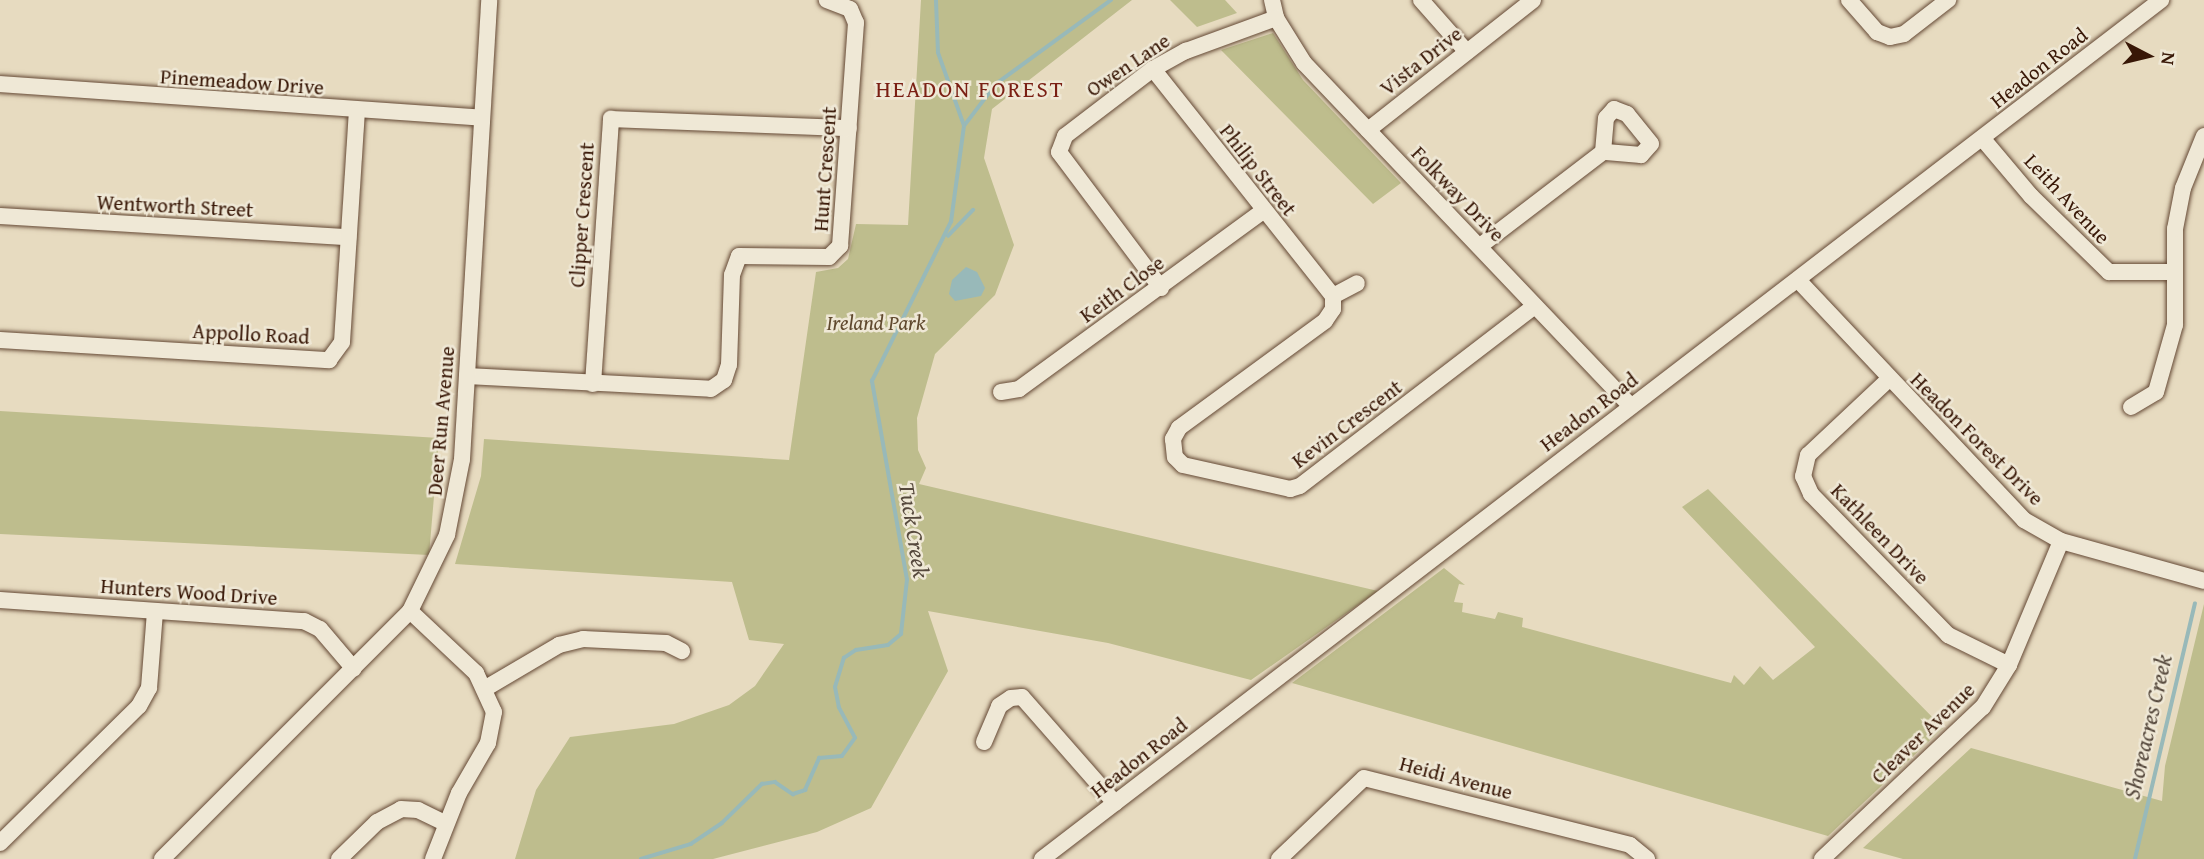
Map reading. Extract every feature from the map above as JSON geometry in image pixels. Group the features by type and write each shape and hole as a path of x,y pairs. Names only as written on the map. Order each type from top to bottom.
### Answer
{"street":[{"name":"Deer Run Avenue","path":"162,859 410,611 447,535 459,491 489,0"},
{"name":"Hunt Crescent","path":"467,376 711,388 724,380 729,365 732,275 739,256 829,257 840,246 856,23 850,9 827,0"},
{"name":"Folkway Drive","path":"1272,0 1276,18 1304,63 1631,406"},
{"path":"1421,0 1467,52"},
{"name":"Vista Drive","path":"1368,130 1532,0"},
{"path":"1849,0 1877,32 1890,37 1904,33 1948,0"},
{"name":"Headon Road","path":"1042,859 2161,0"},
{"name":"Owen Lane","path":"1161,288 1059,152 1065,136 1153,69 1186,51 1276,18"},
{"name":"Philip Street","path":"1153,69 1262,211 1333,296"},
{"name":"Pinemeadow Drive","path":"0,84 482,118"},
{"name":"Appollo Road","path":"0,340 329,360 342,342 357,111"},
{"name":"Clipper Crescent","path":"593,384 611,119 849,128"},
{"path":"2131,407 2156,393 2161,377 2175,325 2172,272 2183,188 2204,136"},
{"name":"Leith Avenue","path":"1982,138 2031,196 2109,271 2172,272"},
{"path":"1480,246 1603,152"},
{"name":"Keith Close","path":"1001,392 1019,389 1161,288 1262,211"},
{"name":"Wentworth Street","path":"0,216 348,237"},
{"name":"Headon Forest Drive","path":"1798,280 2024,520 2062,541 2204,581"},
{"path":"1333,296 1357,283"},
{"name":"Kevin Crescent","path":"1333,296 1333,309 1325,321 1179,428 1173,439 1175,457 1183,465 1290,488 1300,486 1535,306"},
{"name":"Kathleen Drive","path":"1889,379 1808,455 1803,476 1811,494 1948,635 2009,665"},
{"name":"Cleaver Avenue","path":"1826,858 1964,728 1998,688 2062,541"},
{"name":"Hunters Wood Drive","path":"0,600 304,621 320,629 354,669"},
{"path":"0,843 139,706 149,688 155,611"},
{"path":"410,611 476,673 486,688 494,712 488,743 445,823 433,859"},
{"path":"486,688 559,645 583,639 666,643 682,651"},
{"path":"984,742 999,706 1011,698 1022,697 1115,803"},
{"name":"Heidi Avenue","path":"1279,859 1364,778 1630,845 1647,859"},
{"path":"338,859 377,822 401,809 418,810 445,823"}],"green space":[{"name":"Ireland Park","path":"921,0 1132,0 992,109 984,158 1014,245 995,295 935,354 917,418 918,450 926,468 919,484 1378,591 1251,680 1108,643 928,611 948,671 871,808 817,832 713,859 515,859 536,790 570,737 674,724 729,705 755,686 784,644 749,640 732,582 455,564 481,476 484,439 789,460 816,272 838,268 848,259 856,224 908,225"},
{"path":"1170,0 1225,0 1237,13 1197,27"},
{"path":"1273,33 1303,80 1401,183 1373,204 1221,50"},
{"path":"0,411 439,438 429,555 0,534"},
{"path":"1708,489 1943,728 1828,836 1292,683 1444,568 1465,585 1459,584 1454,602 1463,603 1462,612 1495,619 1498,612 1523,618 1522,627 1731,683 1734,675 1744,685 1760,666 1773,680 1815,647 1682,507"},
{"path":"2204,604 2204,859 1903,859 1863,848 1971,748 2162,801 2165,766"}],"water":[{"path":"966,267 977,272 985,288 981,296 955,301 949,294 952,280"}],"waterway":[{"name":"Tuck Creek","path":"641,859 691,844 722,823 762,784 775,782 793,794 805,790 819,758 842,756 855,738 839,708 835,687 844,658 856,650 888,645 901,634 907,580 872,381 951,222 964,126 938,53 936,0"},
{"name":"Tuck Creek","path":"964,126 996,84 1111,0"},
{"name":"Tuck Creek","path":"948,236 973,210"},
{"name":"Shoreacres Creek","path":"2135,859 2195,604"}],"district":[{"name":"HEADON FOREST","path":"970,89"}]}
